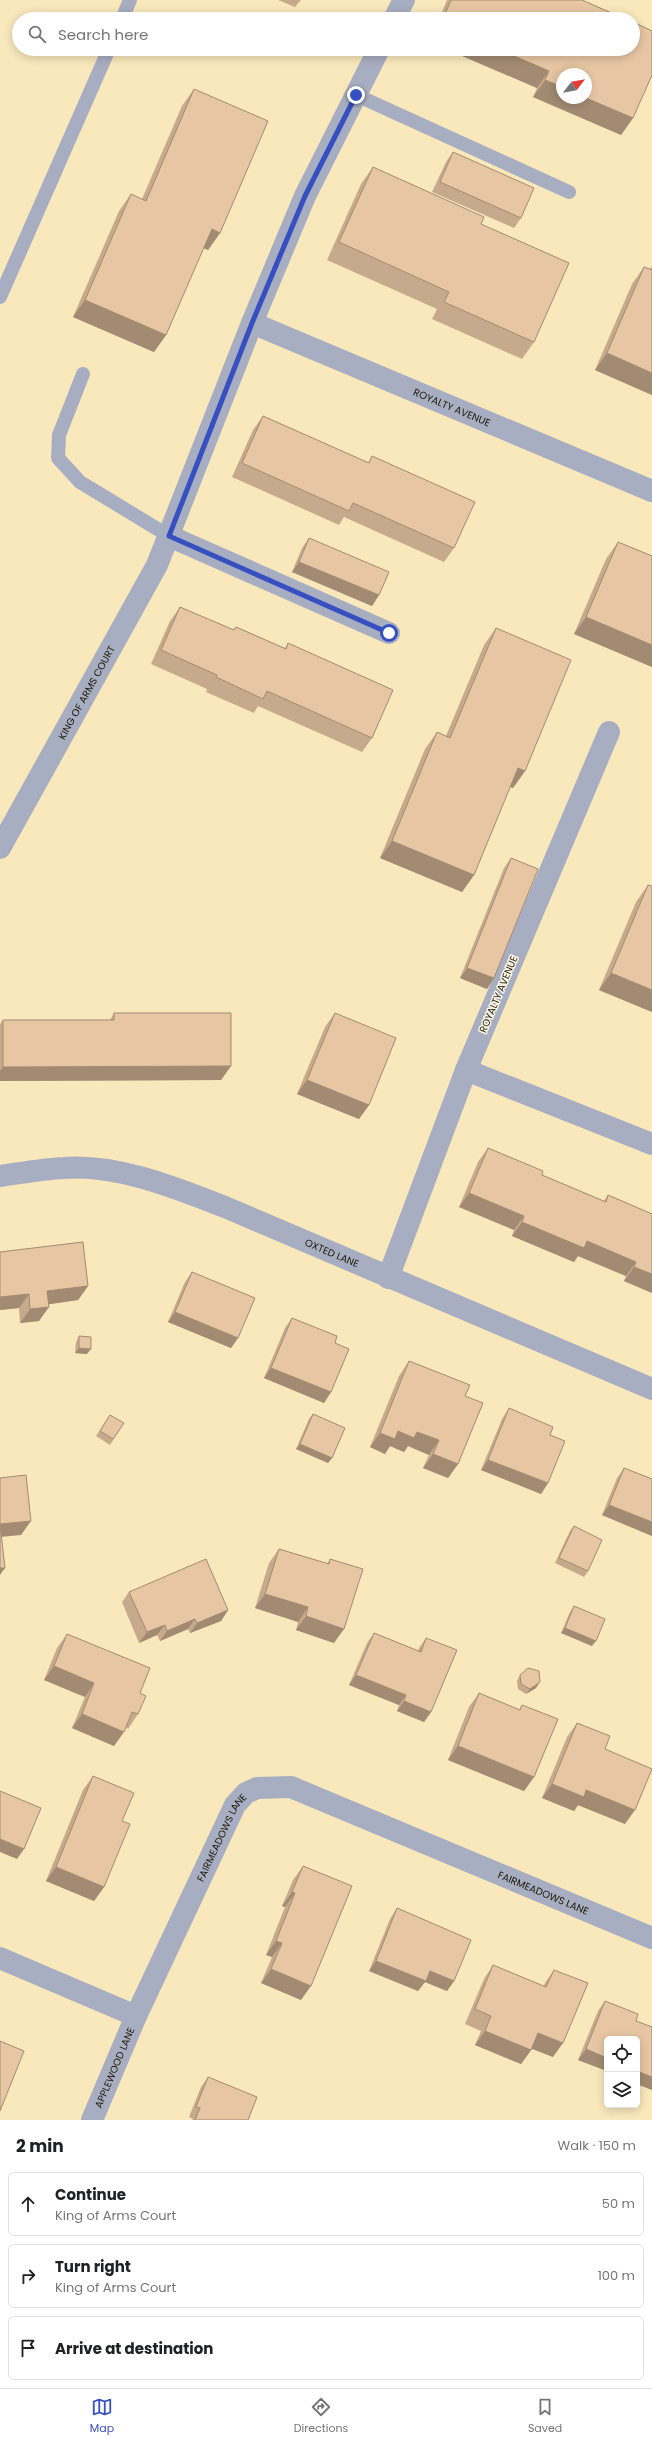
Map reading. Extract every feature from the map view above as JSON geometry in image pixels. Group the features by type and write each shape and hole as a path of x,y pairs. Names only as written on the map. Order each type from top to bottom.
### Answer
{"street":[{"path":"398,12 404,0"},
{"name":"KING OF ARMS COURT","path":"0,848 157,565 252,323 305,196 376,56"},
{"name":"ROYALTY AVENUE","path":"252,323 652,491"},
{"path":"169,536 389,633"},
{"name":"ROYALTY AVENUE","path":"388,1278 466,1070 609,732"},
{"path":"466,1070 652,1144"},
{"name":"OXTED LANE","path":"0,1176 65,1167 116,1172 160,1182 225,1207 388,1278 652,1389"},
{"name":"FAIRMEADOWS LANE","path":"136,2016 235,1805 246,1793 257,1788 292,1787 652,1938"},
{"path":"0,1958 136,2016"},
{"name":"APPLEWOOD LANE","path":"92,2120 136,2016"}],"lane":[{"path":"125,12 130,0"},
{"path":"0,297 106,56"},
{"path":"356,95 569,192"},
{"path":"82,374 59,435 58,458 80,482 169,536"}],"building":[{"path":"451,0 582,0 609,12 446,12"},
{"path":"640,25 652,31 652,75 633,118 592,101 592,68 556,68 556,85 545,80 549,71 514,56 640,56"},
{"path":"194,89 268,121 220,233 212,229 166,335 85,300 131,194 146,201"},
{"path":"453,152 534,188 521,218 440,182"},
{"path":"373,167 484,217 481,224 569,263 534,342 444,302 449,292 339,242"},
{"path":"644,267 652,270 652,373 607,353"},
{"path":"263,416 369,463 372,456 475,502 454,548 353,503 349,511 242,463"},
{"path":"309,538 389,572 379,595 299,562"},
{"path":"618,542 652,556 652,645 586,617"},
{"path":"180,607 234,630 236,627 286,649 288,643 393,690 372,738 267,691 263,699 216,677 217,675 161,650"},
{"path":"496,628 571,660 525,771 518,768 474,875 392,841 437,732 450,738"},
{"path":"511,858 538,869 494,978 467,968"},
{"path":"648,885 652,886 652,990 611,973"},
{"path":"114,1013 231,1013 231,1066 3,1067 3,1020 114,1020"},
{"path":"335,1013 396,1038 369,1105 307,1080"},
{"path":"488,1148 543,1171 542,1175 606,1202 608,1195 652,1214 652,1274 634,1267 636,1262 587,1241 584,1248 522,1222 524,1216 469,1193"},
{"path":"83,1242 88,1286 47,1291 49,1307 30,1309 29,1294 0,1297 0,1252"},
{"path":"192,1272 255,1298 238,1338 175,1312"},
{"path":"292,1318 337,1336 335,1343 349,1349 331,1392 271,1368"},
{"path":"79,1336 91,1337 91,1349 79,1348"},
{"path":"409,1361 470,1385 465,1396 483,1403 458,1464 433,1454 439,1440 417,1432 414,1438 398,1431 395,1439 380,1433"},
{"path":"509,1408 553,1427 550,1435 565,1441 548,1483 488,1460"},
{"path":"313,1414 345,1428 332,1458 300,1444"},
{"path":"110,1415 124,1423 113,1439 100,1431"},
{"path":"624,1468 652,1479 652,1522 609,1505"},
{"path":"26,1475 31,1521 0,1524 0,1478"},
{"path":"0,1524 5,1568 0,1568"},
{"path":"574,1526 602,1540 588,1571 559,1558"},
{"path":"279,1549 329,1564 330,1559 363,1569 344,1629 306,1616 308,1607 265,1594"},
{"path":"206,1559 228,1610 197,1623 195,1619 167,1631 165,1625 147,1632 129,1592"},
{"path":"574,1606 605,1619 596,1641 565,1628"},
{"path":"374,1633 421,1652 426,1638 457,1650 431,1712 404,1701 406,1695 356,1675"},
{"path":"67,1634 150,1668 140,1693 146,1696 138,1714 132,1712 124,1732 82,1714 94,1683 54,1666"},
{"path":"528,1668 539,1671 540,1682 530,1689 521,1684 520,1675"},
{"path":"479,1693 520,1710 522,1705 558,1719 534,1777 458,1746"},
{"path":"577,1723 610,1736 605,1749 652,1769 635,1810 586,1790 584,1797 552,1784"},
{"path":"93,1776 134,1793 122,1821 130,1824 104,1887 56,1867"},
{"path":"0,1791 41,1808 24,1849 0,1839"},
{"path":"303,1866 352,1886 311,1986 271,1969 282,1943 276,1941 295,1893 292,1892"},
{"path":"397,1908 471,1940 454,1981 430,1971 426,1981 376,1961"},
{"path":"493,1965 546,1987 554,1970 588,1983 563,2043 538,2033 531,2050 485,2031 491,2016 475,2009"},
{"path":"605,2001 638,2014 636,2021 652,2027 652,2077 640,2072 640,2036 604,2036 604,2057 586,2049"},
{"path":"0,2041 24,2051 0,2111"},
{"path":"208,2077 257,2097 248,2120 195,2120 200,2108 196,2107"}],"route":[{"path":"356,95 305,196 252,323 169,536 389,633"}]}
